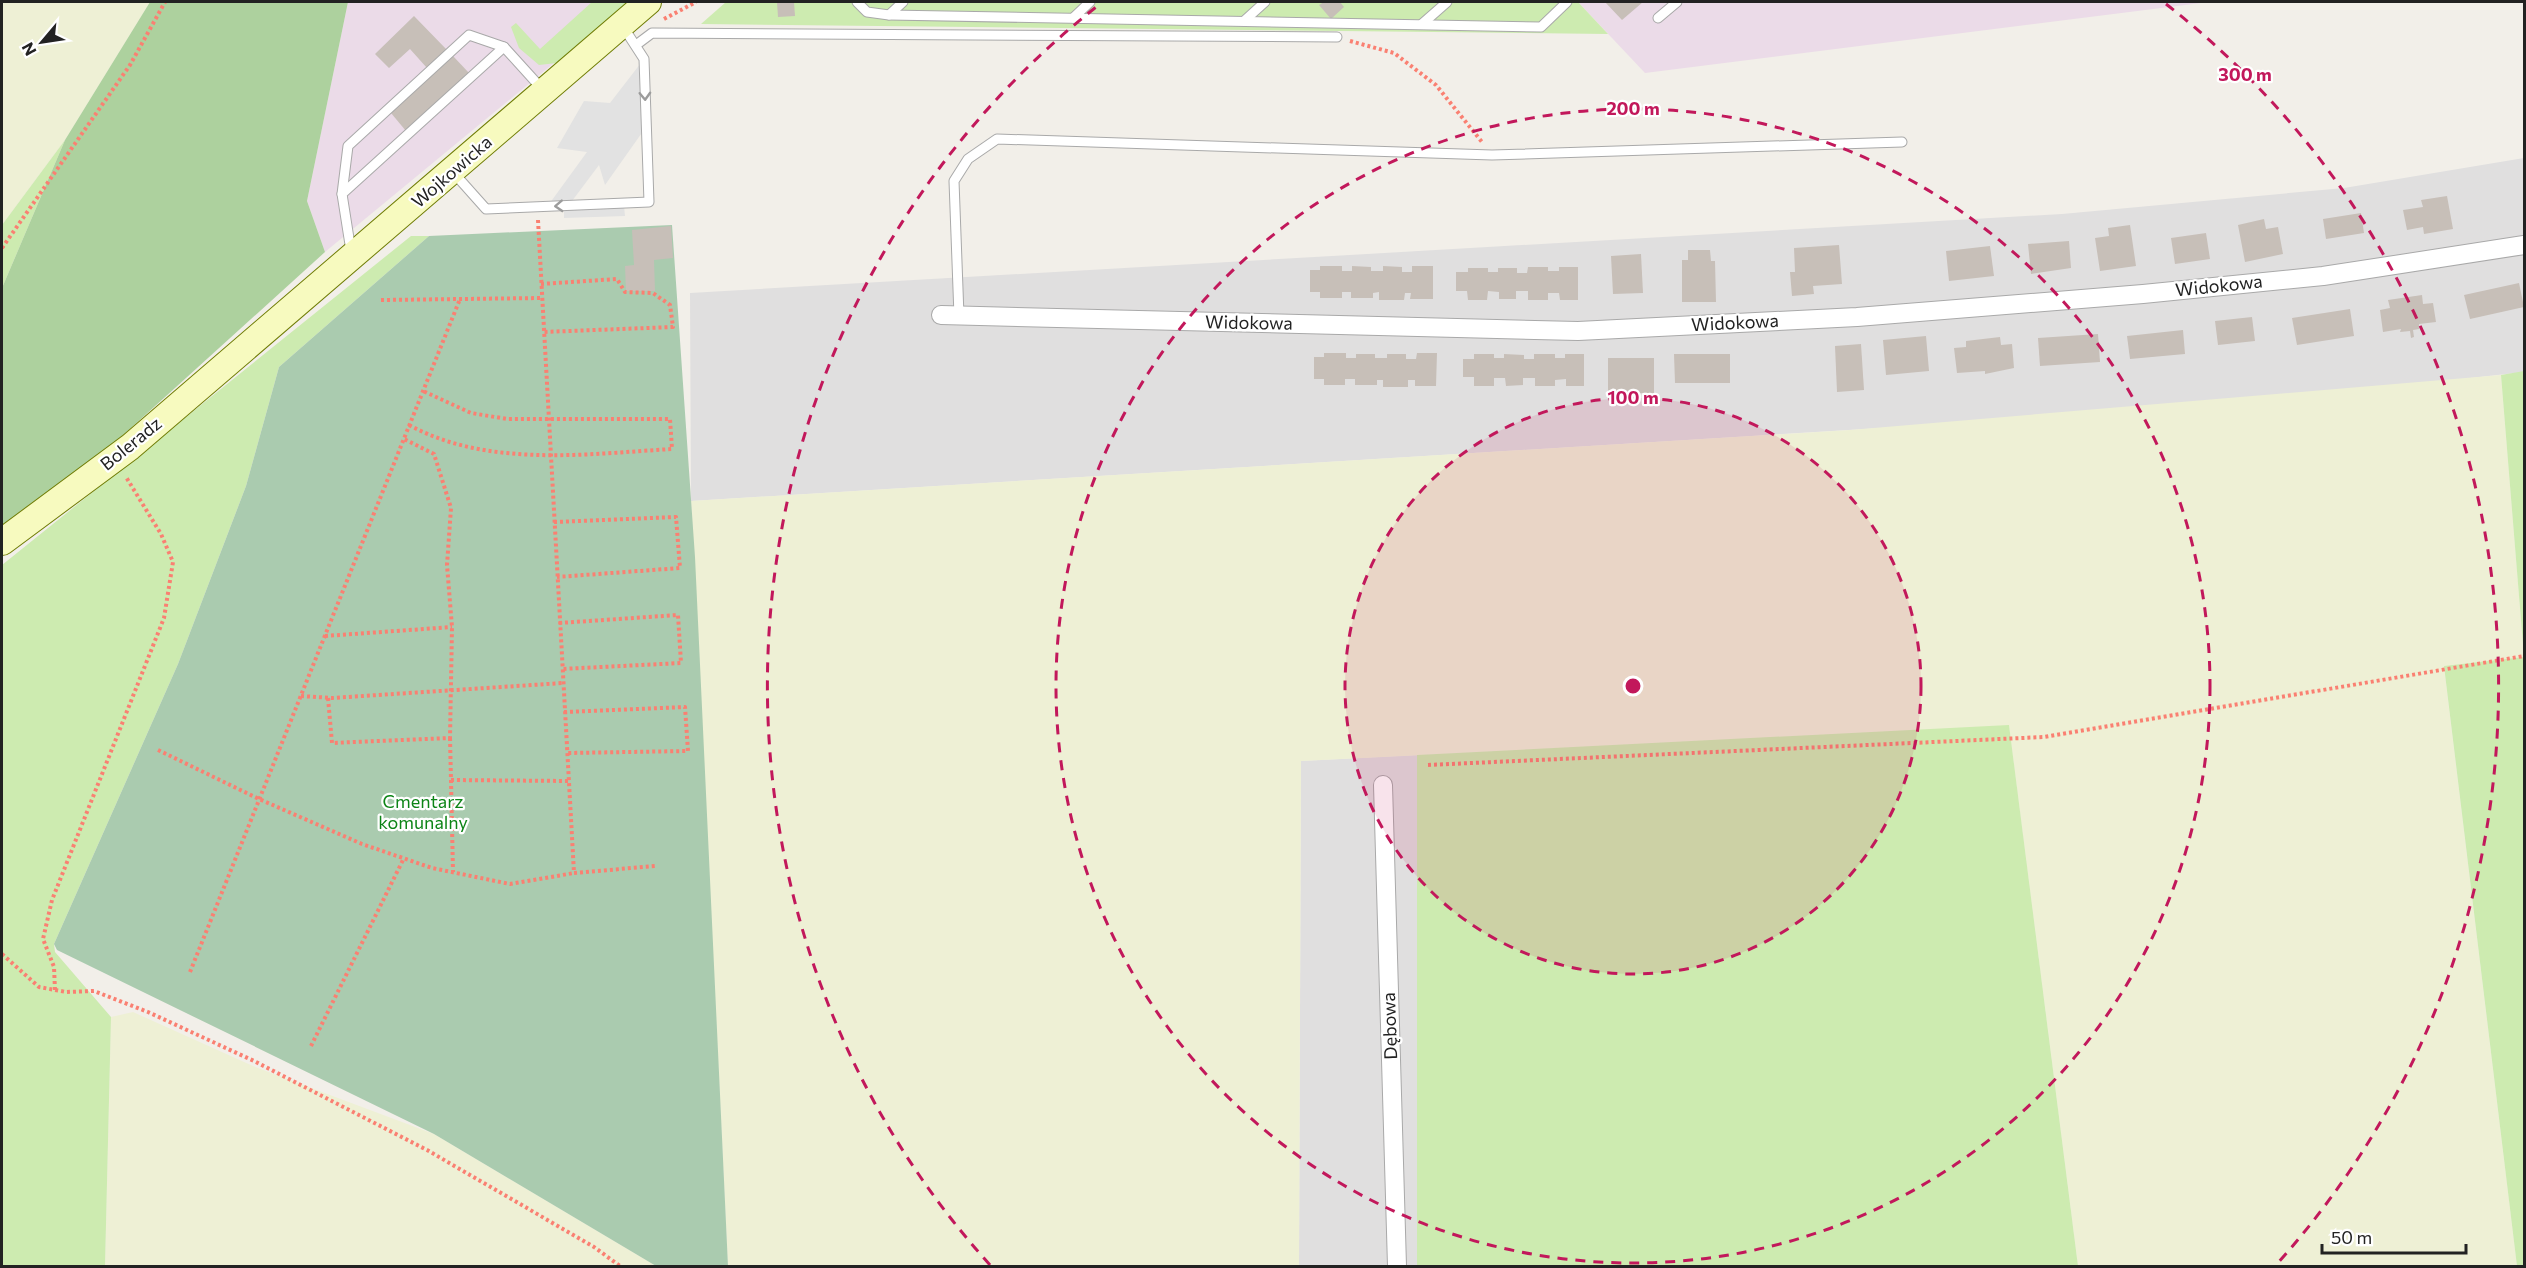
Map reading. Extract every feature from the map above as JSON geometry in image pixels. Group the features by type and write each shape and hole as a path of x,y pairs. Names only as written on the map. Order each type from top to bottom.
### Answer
{"street":[{"name":"Wojkowicka","path":"255,340 545,92 630,37 648,2"},
{"name":"Widokowa","path":"950,316 1601,330 1857,317 2143,294 2323,276 2524,245"},
{"name":"Boleradz","path":"2,542 114,458 255,340"},
{"name":"Dębowa","path":"1383,785 1397,1266"}],"lane":[{"path":"857,2 867,12 889,15 1541,27 1567,2"},
{"path":"889,15 903,2"},
{"path":"1073,18 1090,2"},
{"path":"1244,21 1265,2"},
{"path":"1422,24 1447,2"},
{"path":"1658,18 1677,2"},
{"path":"453,172 486,209 649,202 644,59 630,37 652,33 1337,37"},
{"path":"352,258 342,194 348,146 469,35 504,47 545,92"},
{"path":"342,194 504,47"},
{"path":"950,316 954,182 968,159 997,139 1492,154 1902,142"}],"path":[{"path":"2,248 130,65 165,2"},
{"path":"1337,37 1394,53 1436,85 1492,154"},
{"path":"538,207 574,873"},
{"path":"541,284 616,279 625,292 652,293 670,305 673,327 543,332"},
{"path":"381,300 542,298"},
{"path":"190,972 460,299"},
{"path":"409,425 426,434 459,444 550,456 672,448 670,419 507,419 471,413 423,391"},
{"path":"404,439 434,454 452,508 447,565 452,627 450,738 453,872"},
{"path":"54,990 54,967 43,939 52,900 164,618 173,562 161,534 114,458"},
{"path":"554,522 676,517 680,568 557,577"},
{"path":"559,623 678,615 681,663 562,669"},
{"path":"325,636 452,627"},
{"path":"1428,765 2044,737 2524,656"},
{"path":"301,696 328,698 563,683"},
{"path":"328,698 332,743 450,738"},
{"path":"564,712 685,707 688,751 567,753"},
{"path":"158,750 260,799 362,844 453,872 510,884 574,873 655,866"},
{"path":"452,780 568,782"},
{"path":"311,1046 404,858"},
{"path":"2,954 29,982 39,987 54,990 94,991 148,1012 254,1061 427,1150 594,1247 620,1266"}],"shaded area":[{"path":"348,2 624,2 566,53 325,252 307,201"},
{"path":"1578,2 2209,2 1645,73"},
{"path":"644,59 646,127 605,185 599,165 569,205 547,207 587,152 557,148 584,101 610,103"},
{"path":"2524,158 2524,372 2381,388 1898,427 691,501 690,293 2062,214 2344,188"},
{"path":"624,206 625,216 564,218 564,208"},
{"path":"1417,755 1417,1266 1299,1266 1301,761"}],"green space":[{"path":"2,2 150,2 65,140 2,225"},
{"path":"150,2 348,2 307,201 325,252 57,495 2,534 2,288 65,140"},
{"path":"592,2 628,2 557,63 539,65 519,48 511,27 516,23 540,49"},
{"path":"726,2 1578,2 1608,34 701,24"},
{"path":"65,140 2,288 2,225"},
{"name":"Cmentarz komunalny","path":"672,225 695,557 728,1266 656,1266 434,1134 57,950 54,944 178,664 246,486 279,367 429,236"},
{"path":"411,236 429,236 279,367 246,486 178,664 54,944 55,952 111,1017 105,1266 2,1266 2,565"},
{"path":"2524,371 2524,657 2501,375"},
{"path":"2501,375 2524,657 2444,667 2517,1266 2078,1266 2009,726 1301,761 1299,1266 728,1266 691,501 1850,430"},
{"path":"2524,657 2524,1266 2517,1266 2444,666"},
{"path":"2009,725 2078,1266 1417,1266 1417,755"},
{"path":"133,1012 253,1066 434,1134 656,1266 105,1266 111,1017"}],"building":[{"path":"777,2 794,2 795,16 778,17"},
{"path":"1324,2 1340,2 1344,7 1331,19 1319,5"},
{"path":"1605,2 1643,2 1622,20"},
{"path":"414,16 447,50 427,68 410,49 389,68 375,54"},
{"path":"453,56 469,73 406,131 391,113"},
{"path":"2447,196 2453,229 2424,234 2423,227 2407,230 2403,210 2423,207 2421,200"},
{"path":"2361,213 2364,233 2326,239 2323,219"},
{"path":"2264,219 2266,229 2278,227 2283,254 2245,262 2238,225"},
{"path":"2130,225 2136,266 2100,271 2095,238 2109,236 2108,228"},
{"path":"671,226 673,258 654,260 655,291 626,291 625,266 634,265 632,230"},
{"path":"2206,233 2210,259 2175,264 2171,238"},
{"path":"2069,241 2071,268 2031,274 2028,244"},
{"path":"1839,245 1842,284 1813,286 1814,294 1792,296 1790,272 1795,272 1794,248"},
{"path":"1990,246 1994,276 1949,281 1946,251"},
{"path":"1688,250 1710,250 1711,261 1715,261 1716,302 1682,302 1682,260 1688,260"},
{"path":"1641,254 1643,293 1613,294 1611,256"},
{"path":"1320,266 1342,266 1342,271 1352,271 1352,266 1371,267 1371,271 1383,271 1383,266 1402,267 1402,272 1412,272 1412,266 1433,266 1433,299 1410,299 1411,293 1405,293 1404,300 1379,300 1379,292 1373,293 1373,298 1351,298 1351,292 1342,292 1342,298 1320,298 1320,292 1310,292 1310,270 1320,270"},
{"path":"1528,267 1548,267 1548,271 1559,271 1559,267 1578,267 1578,300 1560,300 1559,293 1548,293 1548,300 1528,300 1528,291 1516,291 1516,299 1499,299 1499,292 1488,291 1487,300 1468,300 1467,291 1456,291 1456,272 1468,272 1468,268 1488,268 1488,272 1498,272 1498,268 1517,268 1517,273 1527,273"},
{"path":"2519,283 2524,307 2470,319 2464,295"},
{"path":"2422,295 2423,304 2433,303 2436,322 2419,324 2419,329 2413,330 2414,337 2411,338 2410,331 2400,332 2401,329 2383,332 2380,310 2390,308 2388,300"},
{"path":"2350,309 2354,336 2297,345 2292,318"},
{"path":"2252,317 2255,341 2218,345 2215,321"},
{"path":"2183,330 2185,354 2130,359 2127,336"},
{"path":"2098,334 2100,362 2040,366 2038,338"},
{"path":"1926,336 1929,371 1886,375 1883,340"},
{"path":"2000,337 2001,345 2012,344 2014,368 1985,374 1985,371 1957,373 1954,348 1966,347 1966,341"},
{"path":"1861,344 1864,390 1837,392 1835,346"},
{"path":"1324,353 1346,353 1346,358 1356,358 1356,354 1375,354 1375,358 1387,358 1387,354 1406,354 1406,359 1416,359 1417,353 1437,353 1436,386 1415,386 1415,380 1408,380 1408,387 1383,387 1383,380 1377,380 1377,385 1355,385 1355,379 1345,379 1345,385 1324,385 1324,379 1314,379 1314,357 1324,357"},
{"path":"1474,354 1494,354 1494,358 1504,358 1504,354 1524,355 1524,359 1534,359 1534,354 1555,354 1555,358 1565,358 1565,354 1584,354 1584,386 1566,386 1566,379 1555,380 1555,386 1535,386 1535,378 1523,378 1523,385 1506,386 1505,378 1494,378 1494,386 1474,386 1474,377 1463,377 1463,359 1474,359"},
{"path":"1674,354 1730,354 1730,383 1675,383"},
{"path":"1608,358 1654,358 1654,393 1608,394"}]}
